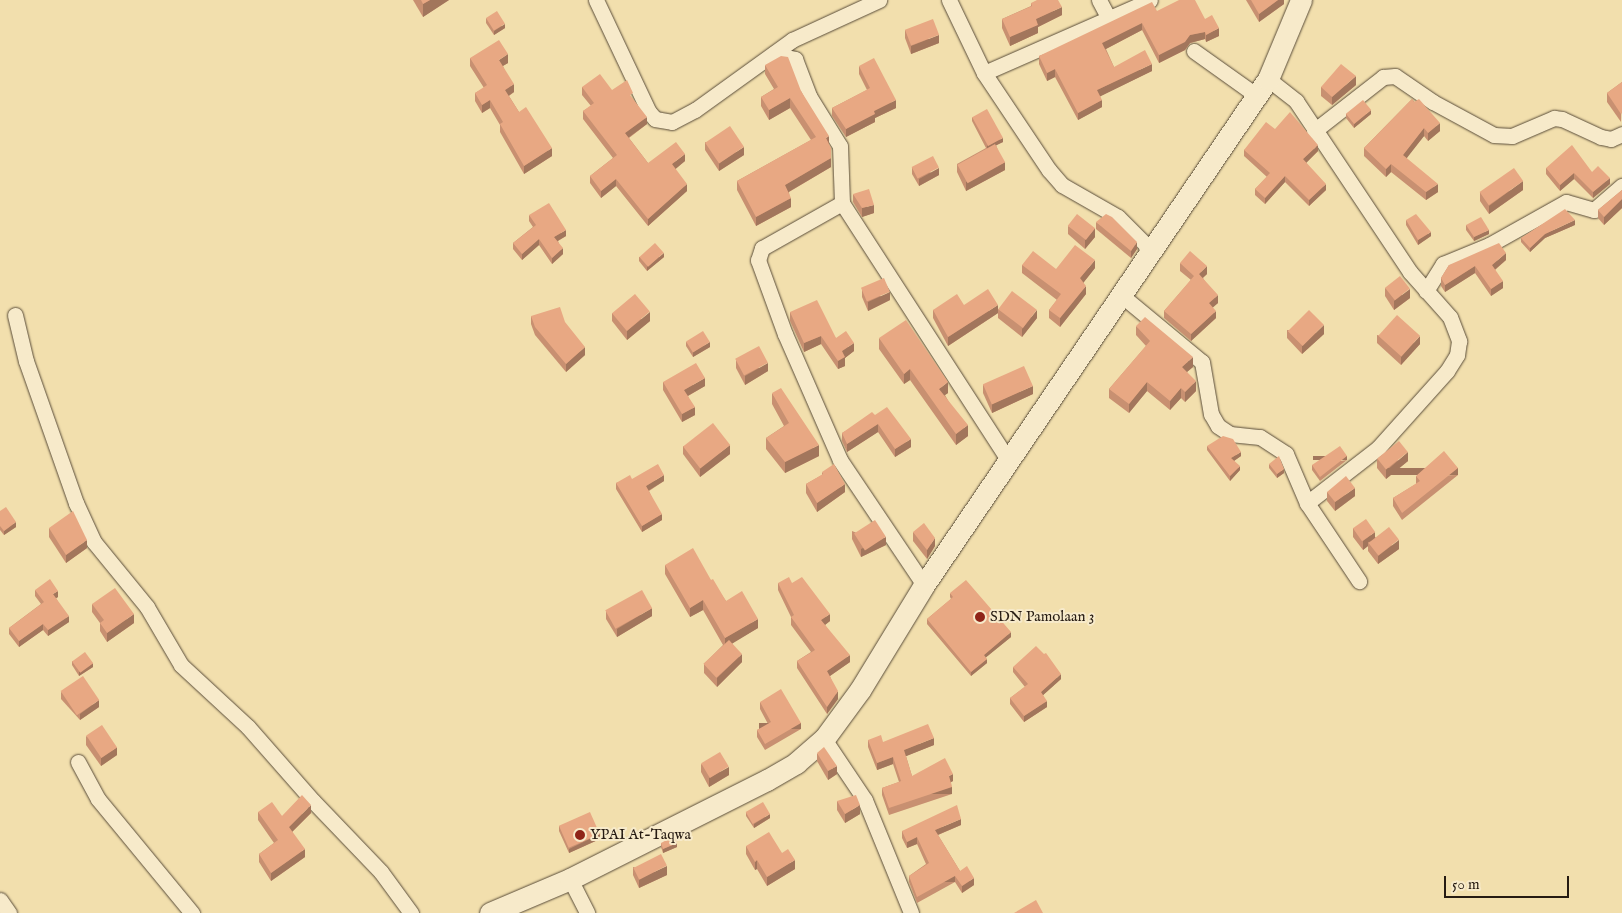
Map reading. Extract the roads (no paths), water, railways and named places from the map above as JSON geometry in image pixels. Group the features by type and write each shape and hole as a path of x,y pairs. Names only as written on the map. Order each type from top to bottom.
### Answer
{"street":[{"path":"596,0 638,94 655,119 672,122 695,110 792,40 879,0"},
{"path":"949,0 984,73 1062,185 1118,218 1146,245 1147,255"},
{"path":"1099,0 1108,17"},
{"path":"984,73 1150,0"},
{"path":"490,913 570,879 767,780 796,763 824,739 860,690 924,584 1262,87 1302,0"},
{"path":"1194,51 1262,87 1296,101 1314,131 1426,291 1458,331 1457,355 1447,371 1378,448 1307,503"},
{"path":"773,54 795,58 809,96 840,146 842,203 1009,461"},
{"path":"1314,131 1383,77 1395,76 1433,102 1494,135 1512,136 1554,118 1562,118 1601,137 1611,139 1622,134"},
{"path":"1426,291 1444,264 1489,245 1566,202 1594,210 1622,186"},
{"path":"842,203 762,248 758,260 785,334 840,460 924,584"},
{"path":"1121,295 1202,362 1211,414 1218,426 1230,434 1260,437 1286,454 1307,503 1359,581"},
{"path":"14,315 26,362 64,461 76,503 98,548 143,601 180,665 248,727 313,801 381,872 411,913"},
{"path":"824,739 865,800 912,913"},
{"path":"78,762 98,799 192,913"},
{"path":"570,879 587,913"},
{"path":"0,900 9,913"}],"place":[{"name":"SDN Pamolaan 3","path":"980,617"},
{"name":"YPAI At-Taqwa","path":"580,835"}]}
